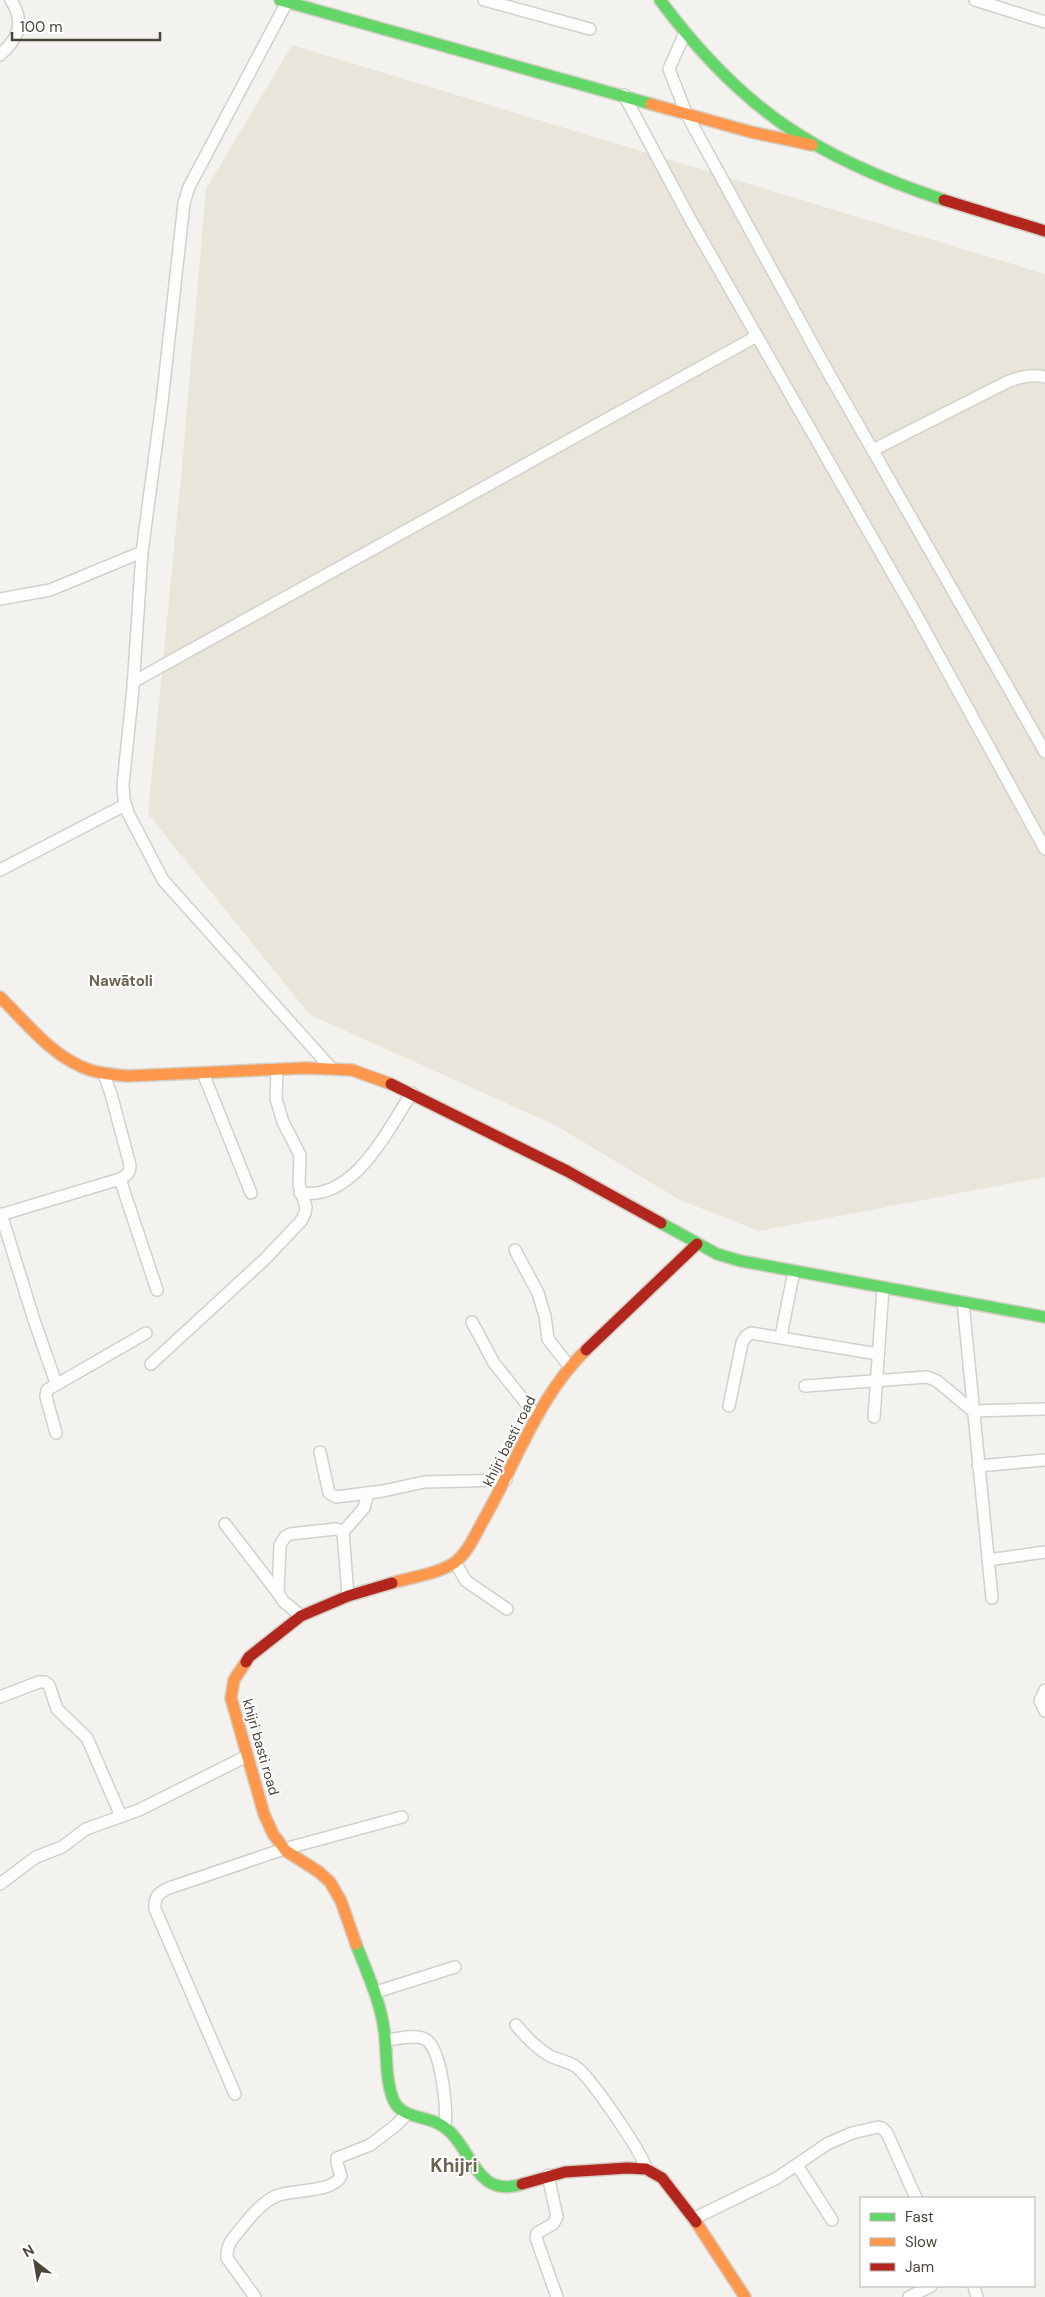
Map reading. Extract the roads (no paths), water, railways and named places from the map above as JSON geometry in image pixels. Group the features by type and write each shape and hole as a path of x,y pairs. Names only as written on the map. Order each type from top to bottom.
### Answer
{"street":[{"path":"0,55 9,47 17,34 20,19 11,0"},
{"path":"484,0 590,29"},
{"path":"660,0 710,62 773,117 812,145 852,164 941,199 1045,231"},
{"path":"975,0 1045,22"},
{"path":"331,1068 163,880 125,805 123,785 134,682 142,552 162,402 184,203 189,188 284,1 751,132 812,145"},
{"path":"685,33 669,69 686,113 873,450 1045,752"},
{"path":"624,95 757,336 912,608 1045,850"},
{"path":"134,682 757,336"},
{"path":"873,450 1007,382 1035,375 1045,377"},
{"path":"0,599 50,590 142,552"},
{"path":"0,870 125,805"},
{"path":"0,996 64,1056 89,1070 104,1074 128,1076 331,1068 352,1070 412,1093 567,1171 717,1254 794,1271 1045,1317"},
{"path":"152,1364 266,1259 301,1221 306,1207 300,1193 300,1155 283,1122 276,1099 277,1070"},
{"path":"203,1073 251,1193"},
{"path":"56,1383 1,1214 120,1180 130,1171 130,1164 104,1074"},
{"path":"300,1193 319,1193 342,1183 358,1172 412,1093"},
{"path":"120,1180 158,1290"},
{"name":"khijri basti road","path":"407,2114 397,2106 391,2091 386,2040 376,1992 354,1940 338,1895 331,1882 320,1872 284,1849 271,1832 264,1814 231,1698 234,1680 250,1656 301,1616 348,1596 443,1568 455,1562 465,1552 506,1480 536,1417 569,1366 697,1244"},
{"path":"515,1250 540,1299 548,1339 569,1366"},
{"path":"780,1336 794,1271"},
{"path":"874,1417 883,1288"},
{"path":"963,1302 992,1598"},
{"path":"472,1322 494,1364 536,1417"},
{"path":"729,1406 742,1343 751,1332 878,1354"},
{"path":"56,1433 46,1394 47,1390 56,1383 71,1377 146,1333"},
{"path":"805,1386 927,1376 937,1381 973,1412 1045,1409"},
{"path":"320,1452 329,1493 332,1496 368,1493 424,1482 506,1480"},
{"path":"978,1466 1045,1460"},
{"path":"348,1596 343,1532 364,1508 368,1493"},
{"path":"225,1524 283,1601 301,1616"},
{"path":"278,1593 280,1545 285,1537 290,1534 336,1529 343,1532"},
{"path":"988,1560 1045,1552"},
{"path":"455,1562 466,1581 507,1609"},
{"path":"0,1696 38,1682 45,1682 49,1685 57,1709 87,1738 121,1816"},
{"path":"1045,1690 1040,1701 1045,1711"},
{"path":"0,1884 36,1857 62,1847 86,1828 139,1810 248,1756"},
{"path":"235,2094 155,1909 154,1900 158,1893 284,1849 402,1817"},
{"path":"376,1992 455,1966"},
{"path":"516,2025 536,2046 550,2056 579,2070 630,2138 642,2156 647,2170"},
{"path":"386,2040 418,2037 426,2039 433,2046 440,2071 446,2109 445,2127"},
{"path":"255,2297 227,2258 228,2246 257,2209 275,2197 292,2192 325,2188 340,2180 342,2176 337,2158 370,2145 391,2130 407,2114 436,2121 445,2127 491,2184 503,2188 548,2175 578,2171 647,2170 659,2175 668,2184 693,2219 745,2297"},
{"path":"693,2219 777,2178 814,2152 843,2137 882,2128 887,2133 916,2197"},
{"path":"797,2165 832,2220"},
{"path":"548,2175 557,2217 553,2224 537,2233 536,2238 557,2297"},
{"path":"909,2297 928,2287"}],"district":[{"name":"Nawātoli","path":"121,981"},
{"name":"Khijri","path":"454,2165"}]}
